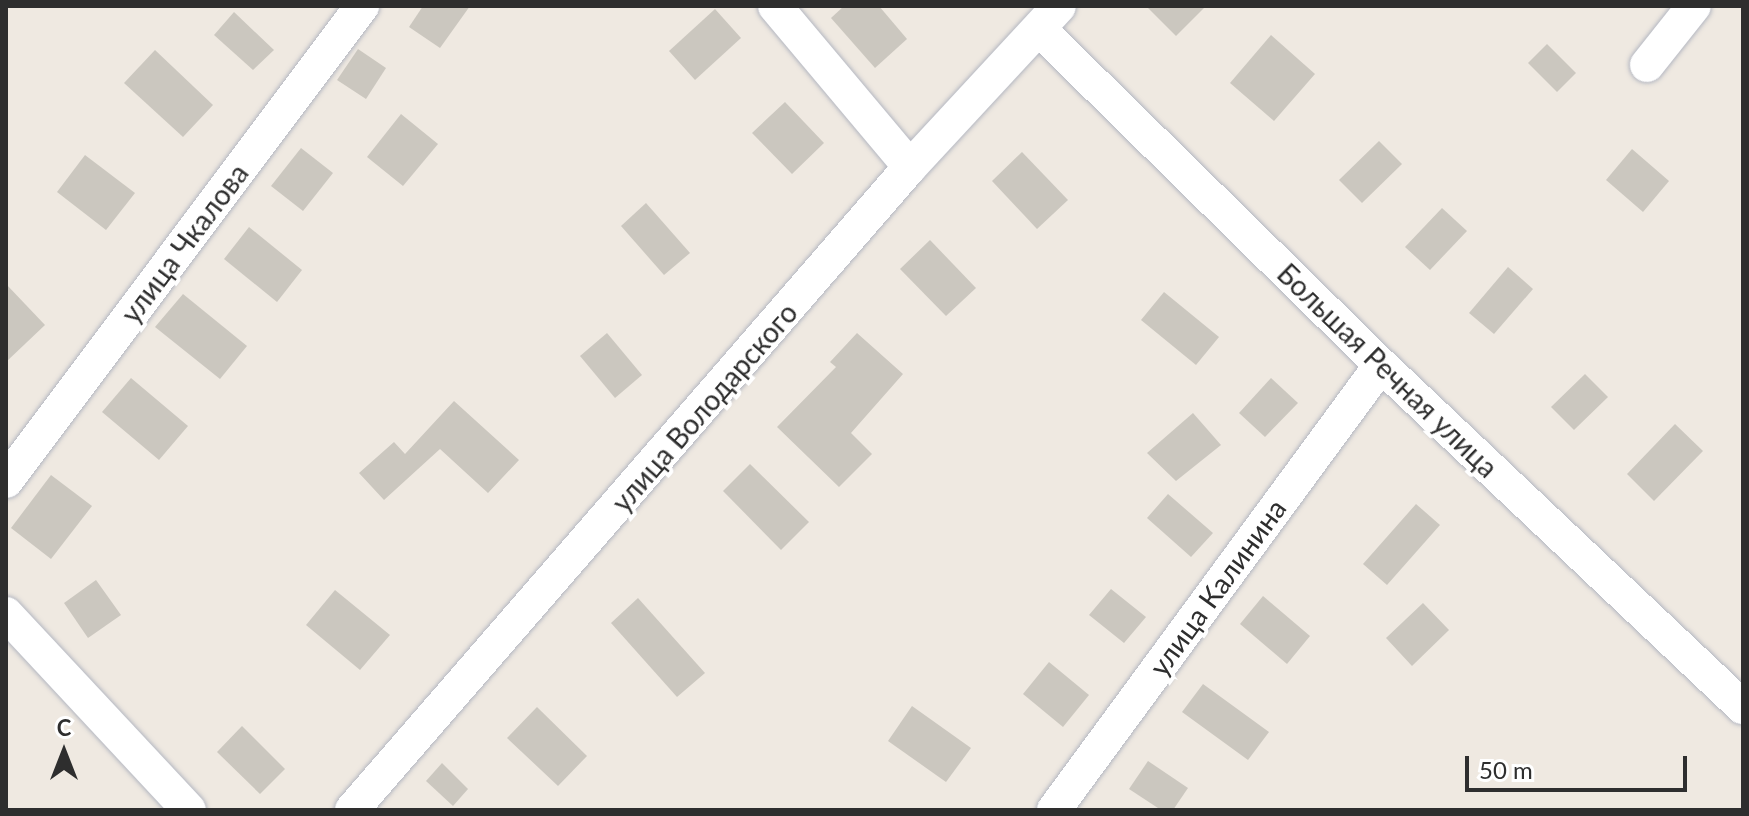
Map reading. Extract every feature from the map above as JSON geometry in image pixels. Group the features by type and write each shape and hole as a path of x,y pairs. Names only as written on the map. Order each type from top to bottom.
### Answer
{"street":[{"name":"улица Чкалова","path":"6,481 362,6"},
{"path":"775,6 910,167"},
{"path":"1647,65 1694,6"},
{"name":"улица Володарского","path":"352,810 910,167 1049,17"},
{"name":"Большая Речная улица","path":"1049,17 1381,365 1743,707"},
{"name":"улица Калинина","path":"1054,810 1381,365"},
{"path":"6,614 189,810"}],"building":[{"path":"423,6 470,6 440,48 409,27"},
{"path":"844,6 879,6 907,39 875,68 831,18"},
{"path":"1146,6 1206,6 1176,36"},
{"path":"715,9 741,38 695,80 669,51"},
{"path":"234,12 274,50 253,70 214,35"},
{"path":"1271,35 1315,74 1274,121 1230,83"},
{"path":"1547,44 1576,73 1557,92 1528,63"},
{"path":"358,49 386,68 366,99 337,80"},
{"path":"155,50 213,105 183,137 124,83"},
{"path":"785,102 824,143 792,174 752,133"},
{"path":"401,114 438,144 403,186 367,157"},
{"path":"1379,141 1402,164 1362,203 1339,180"},
{"path":"301,148 333,173 303,211 271,186"},
{"path":"1632,149 1669,181 1643,212 1606,180"},
{"path":"1022,152 1068,200 1037,229 992,181"},
{"path":"85,155 135,193 106,230 57,192"},
{"path":"646,203 690,253 664,275 621,226"},
{"path":"1442,208 1467,231 1430,270 1405,247"},
{"path":"249,227 302,270 277,302 224,259"},
{"path":"930,240 976,288 946,316 900,269"},
{"path":"1508,267 1533,289 1494,334 1469,313"},
{"path":"6,284 45,325 6,362"},
{"path":"1164,292 1219,337 1196,365 1141,320"},
{"path":"183,294 247,346 220,379 155,327"},
{"path":"607,333 642,375 615,398 580,356"},
{"path":"857,333 903,374 851,433 872,454 839,487 777,427 836,367 830,362"},
{"path":"1585,374 1608,397 1574,430 1551,407"},
{"path":"131,378 188,426 159,460 102,412"},
{"path":"1271,378 1298,403 1265,437 1239,413"},
{"path":"454,401 519,460 488,493 440,449 384,500 359,473 394,442 405,454"},
{"path":"1193,413 1221,445 1176,481 1147,453"},
{"path":"1675,424 1703,451 1654,501 1627,474"},
{"path":"750,464 809,522 781,550 723,491"},
{"path":"51,475 92,506 51,559 11,528"},
{"path":"1168,494 1213,533 1191,557 1147,518"},
{"path":"1416,504 1440,525 1387,585 1363,564"},
{"path":"96,580 121,615 88,638 64,603"},
{"path":"1111,589 1146,617 1124,643 1089,615"},
{"path":"335,590 390,635 360,670 306,625"},
{"path":"1263,596 1310,636 1287,664 1240,624"},
{"path":"638,598 705,673 677,697 611,623"},
{"path":"1423,603 1449,630 1412,666 1386,638"},
{"path":"1049,662 1089,695 1063,727 1023,694"},
{"path":"1203,684 1269,732 1248,760 1182,712"},
{"path":"912,706 971,748 946,782 888,741"},
{"path":"537,707 587,756 558,786 507,738"},
{"path":"242,726 285,769 260,794 217,752"},
{"path":"1148,761 1188,788 1173,810 1161,810 1129,789"},
{"path":"442,763 468,789 453,806 426,781"}]}
